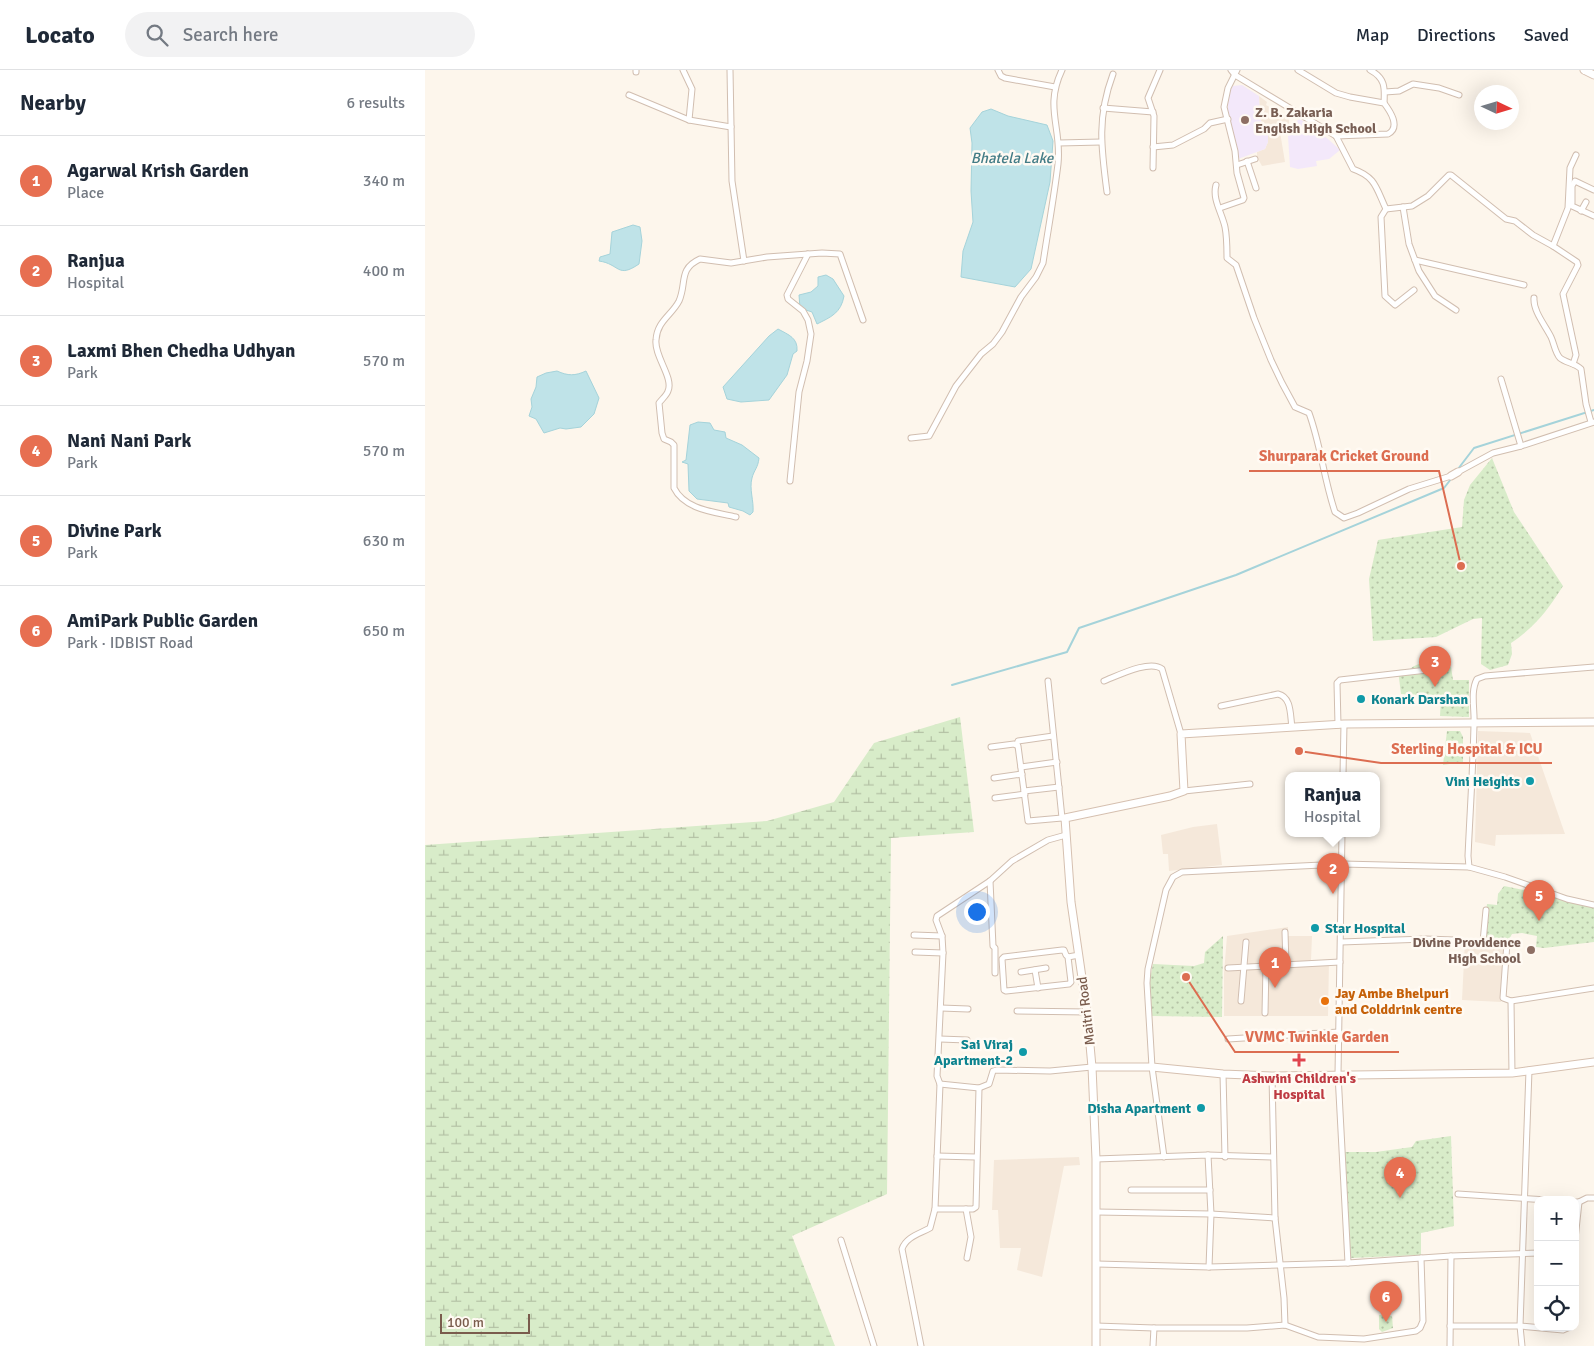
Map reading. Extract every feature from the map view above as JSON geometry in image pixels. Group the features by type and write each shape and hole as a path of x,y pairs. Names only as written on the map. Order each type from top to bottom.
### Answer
{"street":[{"path":"683,70 692,89 689,120"},
{"path":"730,70 732,181 743,261"},
{"path":"911,438 929,436 956,386 981,354 993,344 1002,332 1021,297 1037,277 1043,263 1058,164 1059,143 1053,107 1055,87 1063,70"},
{"path":"1153,168 1153,112 1148,98 1160,70"},
{"path":"1298,70 1337,93 1384,103"},
{"path":"1335,136 1388,134 1392,132 1394,121 1384,103 1383,80 1378,74 1370,70"},
{"path":"1584,70 1594,75"},
{"path":"1000,71 1005,78 1055,87"},
{"path":"1220,208 1243,200 1228,119 1224,107 1225,97 1234,72 1335,136 1353,169 1372,179 1386,209"},
{"path":"1107,192 1101,142 1103,108 1113,74"},
{"path":"1385,92 1399,91 1413,84 1439,88 1459,95"},
{"path":"629,95 689,120 731,127"},
{"path":"1103,108 1153,112"},
{"path":"1153,147 1173,145 1204,129 1210,123 1228,119"},
{"path":"1059,143 1101,142"},
{"path":"1570,207 1570,168 1576,155"},
{"path":"1237,165 1255,159"},
{"path":"1247,161 1256,188"},
{"path":"1386,209 1412,206 1428,196 1451,175 1506,219 1515,222 1533,236 1553,246 1577,262 1578,265 1563,294 1576,355 1573,364"},
{"path":"1553,246 1570,207 1572,186 1575,181 1594,190"},
{"path":"1216,185 1216,202 1220,208 1225,228 1227,258 1236,265 1271,360 1295,407 1309,413 1317,434 1324,464 1327,490 1335,512 1344,518 1409,489 1451,476 1493,453 1521,446 1592,421 1586,404 1581,369 1558,356 1536,307 1534,298"},
{"path":"1581,211 1586,202"},
{"path":"1403,207 1409,244 1419,271 1435,296 1456,310"},
{"path":"1570,207 1594,216"},
{"path":"1386,209 1381,217 1385,296 1395,305 1414,290"},
{"path":"736,518 688,503 676,493 674,488 674,446 673,443 663,437 659,403 668,392 670,384 657,352 656,340 658,328 679,301 684,274 689,266 700,259 731,263 767,257 835,252 840,254 863,320"},
{"path":"790,481 799,392 807,361 811,334 803,311 788,299 787,295 808,254"},
{"path":"1415,260 1524,285"},
{"path":"1501,380 1521,446"},
{"path":"1104,681 1147,666 1159,666 1162,669 1181,734 1184,791"},
{"path":"1469,867 1474,686 1477,679 1485,676 1594,667"},
{"path":"1343,772 1337,683 1340,680 1435,669"},
{"name":"Maitri Road","path":"1048,681 1066,835 1071,902 1087,1012 1092,1067 1097,1212 1096,1346"},
{"path":"1221,706 1282,695 1288,700 1292,727"},
{"path":"1181,734 1341,724 1594,722"},
{"path":"991,747 1017,744 1018,741 1053,736"},
{"path":"1017,744 1029,821 1063,818 1170,796 1184,791 1250,784"},
{"path":"1021,767 1057,762"},
{"path":"994,778 1022,774"},
{"path":"995,798 1059,787"},
{"path":"921,1346 902,1249 904,1243 909,1238 930,1228 935,1209 940,1084 937,1076 943,953 942,936 936,920 937,916 989,881 1012,861 1048,840 1066,835"},
{"path":"1342,837 1339,1074 1349,1263"},
{"path":"1164,1157 1152,1066 1147,984 1148,969 1167,890 1173,877 1182,872 1342,864 1469,867 1505,876 1567,899 1594,905"},
{"path":"989,881 993,946 995,948 995,973"},
{"path":"1486,910 1483,942 1507,943 1503,998 1511,1000 1594,988"},
{"path":"1285,932 1286,965"},
{"path":"914,935 942,936"},
{"path":"1341,942 1455,940"},
{"path":"1241,1001 1245,942"},
{"path":"1062,950 1064,950 1068,957 1071,982 1069,984 1004,990 1003,957 1062,950"},
{"path":"915,952 943,953"},
{"path":"1068,957 1079,955"},
{"path":"1228,968 1340,962"},
{"path":"1265,1013 1266,966"},
{"path":"1021,972 1046,968"},
{"path":"1035,970 1038,988"},
{"path":"1511,1000 1512,1073"},
{"path":"941,1008 968,1009"},
{"path":"1017,1011 1087,1012"},
{"path":"1228,1038 1339,1032"},
{"path":"940,1039 967,1040"},
{"path":"940,1084 979,1088 989,1084 993,1071 996,1070 1050,1071 1092,1067 1152,1066 1223,1074 1272,1076 1512,1073 1594,1062"},
{"path":"1522,1346 1520,1326 1529,1070"},
{"path":"1223,1074 1225,1157"},
{"path":"1272,1076 1275,1218 1285,1325"},
{"path":"935,1209 973,1209 976,1207 979,1088"},
{"path":"1208,1155 1211,1214 1209,1267"},
{"path":"1096,1159 1208,1155 1273,1157"},
{"path":"937,1156 976,1157"},
{"path":"1131,1190 1210,1190"},
{"path":"1458,1194 1534,1199"},
{"path":"1579,1201 1594,1198"},
{"path":"966,1209 971,1237 967,1258"},
{"path":"1097,1212 1211,1214 1275,1218"},
{"path":"841,1240 874,1346"},
{"path":"1097,1264 1209,1267 1280,1266 1534,1253"},
{"path":"1450,1346 1451,1256"},
{"path":"1096,1326 1253,1328 1285,1325 1318,1337 1365,1338 1416,1331 1420,1328 1423,1321 1421,1258"},
{"path":"1450,1326 1534,1327"},
{"path":"1153,1328 1153,1346"},
{"path":"1365,1338 1365,1346"}],"shaded area":[{"name":"Z. B. Zakaria English High School","path":"1242,85 1259,96 1260,119 1268,132 1268,142 1265,149 1238,159 1228,114 1227,97 1233,86"},
{"path":"1259,96 1267,102 1266,105 1289,118 1289,125 1280,132 1285,162 1262,166 1257,157 1257,152 1265,149 1268,142 1268,132 1260,119"},
{"path":"1300,119 1340,150 1329,159 1316,161 1317,166 1298,169 1290,167 1288,136 1293,133 1293,123"},
{"name":"Vini Heights","path":"1478,731 1530,733 1565,834 1496,835 1495,846 1475,842"},
{"path":"1217,824 1222,865 1169,871 1168,854 1163,854 1161,835 1193,827"},
{"path":"1288,927 1288,936 1312,936 1311,960 1329,961 1328,1016 1224,1016 1224,973 1227,936"},
{"path":"1465,941 1505,944 1501,1002 1462,1000"},
{"path":"1079,1157 1080,1165 1064,1166 1042,1277 1017,1270 1021,1248 1000,1248 998,1210 992,1210 994,1160"}],"green space":[{"path":"1492,458 1514,512 1563,586 1546,611 1520,637 1511,643 1512,654 1508,665 1490,670 1481,664 1482,618 1473,619 1436,637 1373,641 1369,579 1378,540 1462,527 1464,500 1470,485"},
{"path":"1443,662 1451,667 1453,680 1469,680 1469,717 1440,716 1441,698 1401,694 1398,670 1410,669 1421,664"},
{"path":"960,717 974,832 891,838 887,1194 792,1236 835,1346 425,1346 425,845 767,821 834,802 874,743"},
{"path":"1447,731 1460,731 1463,737 1463,762 1443,765"},
{"path":"1504,886 1567,899 1594,907 1594,942 1544,948 1536,947 1537,936 1522,933 1512,934 1507,943 1483,942 1487,904 1497,905 1498,894"},
{"path":"1223,936 1222,1017 1151,1016 1149,984 1153,964 1194,966 1204,963 1205,952"},
{"path":"1451,1136 1454,1226 1421,1233 1421,1255 1350,1258 1345,1152 1376,1152 1412,1147 1416,1141"},
{"path":"1379,1315 1392,1316 1393,1328 1382,1332 1379,1329"}],"water":[{"name":"Bhatela Lake","path":"991,109 1008,116 1047,125 1053,141 1050,182 1031,269 1015,287 961,277 963,251 973,222 971,191 972,143 970,128 982,112"},
{"path":"633,225 640,227 642,241 639,264 622,270 599,261 600,257 610,254 612,232"},
{"path":"826,275 833,279 844,296 843,302 831,317 817,324 812,312 800,308 799,295 811,292 818,286 818,277"},
{"path":"778,329 794,340 797,351 793,354 787,375 769,400 741,402 727,399 723,387 769,336"},
{"path":"557,371 572,375 586,371 599,398 594,414 581,427 560,428 544,433 536,419 529,416 532,407 531,399 536,387 537,377"},
{"path":"698,422 710,423 714,430 725,432 726,438 742,445 759,458 751,482 753,512 750,515 729,507 728,503 697,499 689,491 688,464 682,462 686,460 690,425"}],"waterway":[{"path":"1458,469 1474,448 1594,410"},
{"path":"952,685 1067,652 1079,628 1236,575 1444,488 1451,479"}],"place":[{"name":"Z. B. Zakaria English High School","path":"1245,120"},
{"name":"Shurparak Cricket Ground","path":"1461,566"},
{"name":"Laxmi Bhen Chedha Udhyan","path":"1435,687"},
{"name":"Konark Darshan","path":"1361,699"},
{"name":"Sterling Hospital & ICU","path":"1299,751"},
{"name":"Vini Heights","path":"1530,781"},
{"name":"Ranjua","path":"1333,894"},
{"name":"Divine Park","path":"1539,921"},
{"name":"Star Hospital","path":"1315,928"},
{"name":"Divine Providence High School","path":"1531,950"},
{"name":"VVMC Twinkle Garden","path":"1186,977"},
{"name":"Agarwal Krish Garden","path":"1275,988"},
{"name":"Jay Ambe Bhelpuri and Colddrink centre","path":"1325,1001"},
{"name":"Sai Viraj Apartment-2","path":"1023,1052"},
{"name":"Ashwini Children's Hospital","path":"1299,1060"},
{"name":"Disha Apartment","path":"1201,1108"},
{"name":"Nani Nani Park","path":"1400,1198"},
{"name":"AmiPark Public Garden","path":"1386,1322"}]}
